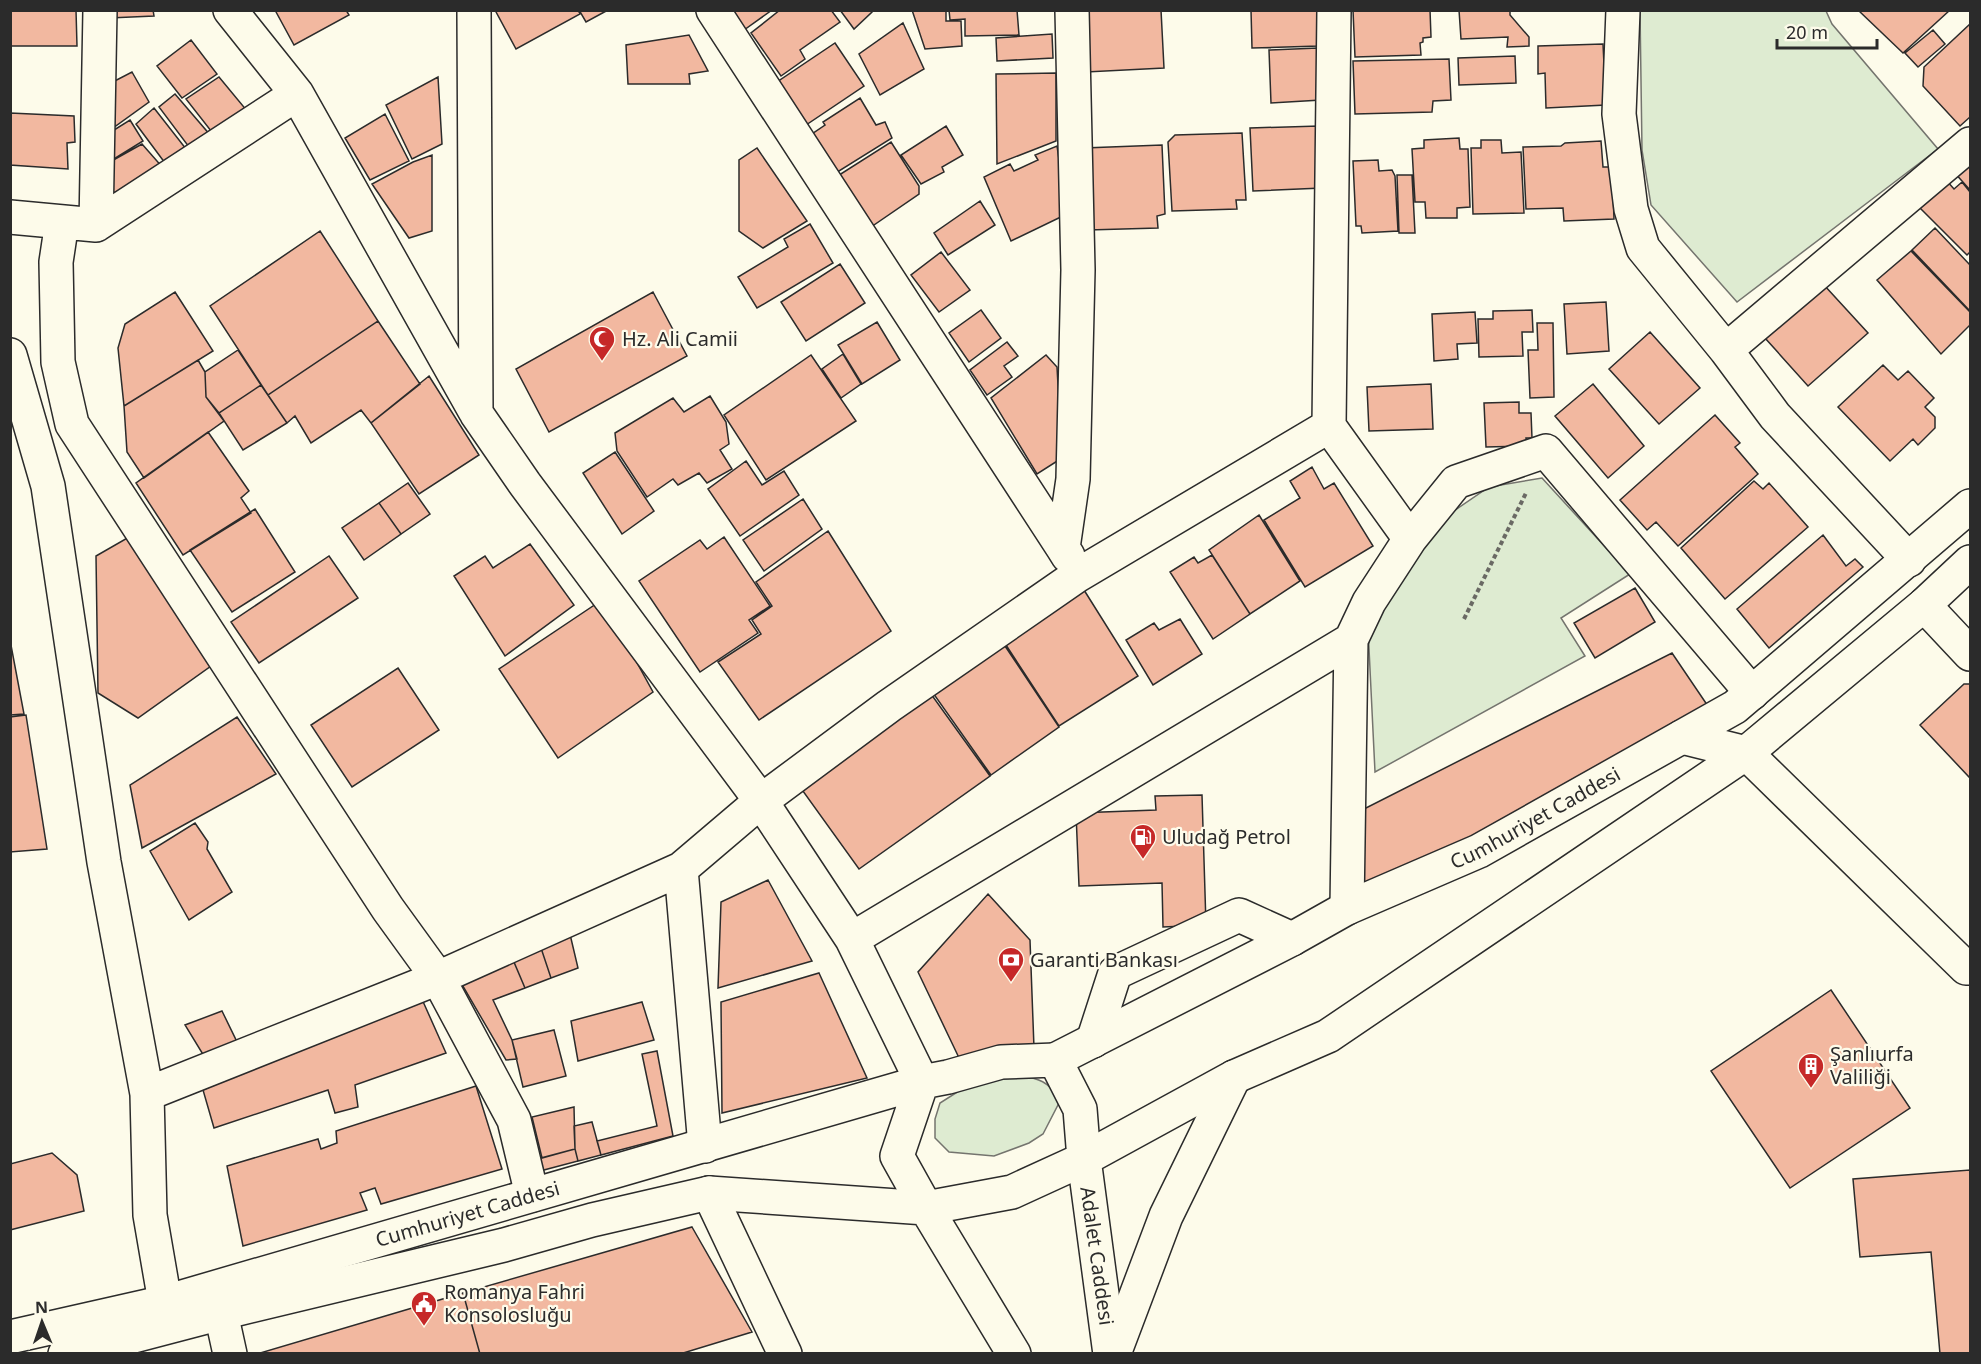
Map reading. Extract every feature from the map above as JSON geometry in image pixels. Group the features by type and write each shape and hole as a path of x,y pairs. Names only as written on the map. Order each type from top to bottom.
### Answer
{"street":[{"path":"96,225 100,10"},
{"path":"230,10 297,94 476,413 525,484 761,801 852,939 922,1082 897,1156 1014,1353"},
{"path":"474,10 476,413"},
{"path":"713,10 1071,561"},
{"path":"1071,561 1078,270 1072,10"},
{"path":"1334,10 1329,426 1410,539"},
{"path":"1623,10 1619,114 1631,209 1643,248 1726,350 1775,416 1909,560"},
{"path":"10,218 96,225 297,94"},
{"path":"1726,350 1971,144"},
{"path":"62,222 56,262 58,362 72,424 388,909 438,978 514,1120 532,1195"},
{"path":"10,355 48,486 104,862 147,1094 150,1215 165,1302"},
{"path":"147,1094 438,978 681,869 761,801 889,706 1071,561 1329,426"},
{"path":"1347,908 1351,640 1369,602 1410,539 1456,482 1546,452 1752,693"},
{"name":"Cumhuriyet Caddesi","path":"1055,1060 1292,939 1347,908 1479,851 1735,707 1971,506"},
{"path":"926,1208 1012,1192 1084,1159 1234,1077 1328,1036 1746,753 1924,605 1971,562"},
{"path":"1924,605 1971,654"},
{"path":"852,939 1351,640"},
{"path":"1682,737 1746,753 1966,968 1971,968"},
{"path":"681,869 705,1146"},
{"path":"1093,1041 1114,973 1239,915 1292,939"},
{"path":"922,1082 1000,1062 1055,1060 1080,1109 1084,1159"},
{"path":"1112,1353 1166,1216 1234,1077"},
{"name":"Cumhuriyet Caddesi","path":"10,1336 165,1302 922,1082"},
{"name":"Adalet Caddesi","path":"1084,1159 1112,1353"},
{"path":"709,1193 785,1353"},
{"name":"Cumhuriyet Caddesi","path":"65,1353 709,1193 926,1208"},
{"path":"221,1313 230,1353"}],"path":[{"path":"1464,619 1546,452"}],"green space":[{"path":"1640,11 1826,11 1832,24 1938,149 1737,302 1651,205 1642,150"},
{"path":"1542,478 1630,574 1561,618 1585,656 1375,772 1368,628 1442,519 1489,487"},
{"path":"1019,1075 1043,1082 1061,1099 1043,1134 1029,1143 994,1156 949,1152 935,1138 935,1119 940,1103 973,1082"}],"building":[{"path":"10,10 76,10 77,46 10,46"},
{"path":"109,10 153,10 154,16 109,18"},
{"path":"275,10 346,10 349,15 294,45"},
{"path":"495,10 578,10 580,14 516,49"},
{"path":"579,10 608,10 586,22"},
{"path":"731,10 772,10 744,30"},
{"path":"780,10 831,10 840,22 800,50 805,59 781,76 751,33"},
{"path":"840,10 871,10 872,12 854,29"},
{"path":"912,10 946,10 946,21 961,21 962,46 925,49"},
{"path":"949,10 1017,10 1019,35 965,36 965,19 950,20"},
{"path":"1085,10 1161,10 1164,68 1086,72"},
{"path":"1251,10 1318,10 1319,46 1252,48"},
{"path":"1353,10 1430,10 1431,37 1423,38 1423,42 1420,43 1421,55 1355,57"},
{"path":"1459,10 1510,10 1510,15 1529,37 1529,46 1507,47 1508,37 1461,39"},
{"path":"1858,10 1950,10 1903,53"},
{"path":"903,23 924,69 880,95 859,54"},
{"path":"1970,24 1970,117 1960,126 1923,86 1924,67"},
{"path":"1933,30 1945,44 1918,67 1905,53"},
{"path":"1052,34 1053,58 997,61 996,38"},
{"path":"689,35 708,71 689,74 690,84 628,84 626,45"},
{"path":"191,40 217,74 182,98 157,66"},
{"path":"835,43 864,86 806,125 777,82"},
{"path":"1603,44 1606,105 1546,108 1545,73 1538,74 1538,46"},
{"path":"1318,48 1321,100 1271,103 1269,50"},
{"path":"1515,56 1516,83 1459,85 1458,58"},
{"path":"1449,59 1451,100 1433,101 1432,112 1355,114 1353,61"},
{"path":"132,72 149,102 106,133 105,86"},
{"path":"1056,73 1056,141 997,164 996,74"},
{"path":"219,77 248,112 215,136 186,99"},
{"path":"438,77 442,144 412,159 386,105"},
{"path":"175,94 211,136 192,151 159,107"},
{"path":"860,98 876,125 885,122 892,138 831,176 806,138 825,125 823,122"},
{"path":"154,108 190,154 168,167 136,124"},
{"path":"10,113 74,116 75,142 67,143 68,169 10,165"},
{"path":"385,114 409,161 370,180 345,138"},
{"path":"130,120 143,141 109,162 106,135"},
{"path":"946,126 963,155 942,167 944,172 921,184 901,155"},
{"path":"1319,126 1322,188 1253,191 1250,128"},
{"path":"1242,133 1246,200 1236,200 1237,209 1172,211 1168,142 1175,135"},
{"path":"1459,138 1460,149 1468,149 1470,207 1457,208 1457,218 1426,218 1425,202 1415,202 1412,149 1424,148 1424,140"},
{"path":"1481,140 1501,140 1502,153 1521,152 1524,213 1473,214 1471,148 1481,148"},
{"path":"1601,141 1603,167 1612,167 1614,219 1564,221 1563,208 1526,209 1523,147 1561,146 1565,143"},
{"path":"891,142 919,186 919,194 871,227 836,177"},
{"path":"142,144 164,169 122,194 110,193 108,163"},
{"path":"1162,145 1165,214 1157,216 1158,228 1088,230 1084,148"},
{"path":"1057,146 1067,214 1011,241 984,177 1010,164 1014,171 1038,160 1035,155"},
{"path":"757,148 807,221 763,248 739,231 739,160"},
{"path":"432,155 432,231 409,238 372,184 413,162"},
{"path":"1970,158 1970,190 1954,172"},
{"path":"1378,160 1379,171 1392,170 1395,176 1398,231 1362,233 1361,226 1356,226 1353,161"},
{"path":"1397,175 1412,175 1415,233 1399,233"},
{"path":"1946,180 1954,189 1962,182 1970,192 1970,252 1967,255 1920,208"},
{"path":"980,201 995,225 948,255 934,233"},
{"path":"810,224 833,263 757,308 738,277 788,247 784,239"},
{"path":"1935,228 1970,265 1970,311 1912,250"},
{"path":"320,231 378,321 268,395 210,306"},
{"path":"1911,251 1970,312 1970,325 1941,354 1877,280"},
{"path":"941,252 970,290 939,312 911,275"},
{"path":"840,264 865,303 806,341 781,302"},
{"path":"1824,285 1868,333 1808,386 1765,338"},
{"path":"175,292 213,351 124,406 118,348 125,324"},
{"name":"Hz. Ali Camii","path":"653,292 687,356 549,432 516,369"},
{"path":"1606,302 1609,351 1567,354 1564,304"},
{"path":"981,310 1001,338 969,362 949,333"},
{"path":"1532,310 1533,332 1522,332 1523,356 1479,357 1478,319 1493,319 1493,311"},
{"path":"1475,312 1477,343 1457,344 1458,359 1434,361 1432,314"},
{"path":"378,321 420,384 371,423 361,410 311,443 295,416 287,423 268,395"},
{"path":"877,322 900,360 862,384 838,345"},
{"path":"1537,323 1553,323 1554,397 1530,398 1528,350 1538,350"},
{"path":"1650,332 1700,388 1659,424 1609,369"},
{"path":"1007,342 1018,356 1004,366 1012,377 987,395 970,370"},
{"path":"238,350 261,385 219,413 206,397 205,372"},
{"path":"843,354 861,384 841,398 822,369"},
{"path":"811,355 856,421 766,480 724,415"},
{"path":"1046,355 1057,367 1062,458 1037,474 991,398"},
{"path":"198,360 205,372 206,397 224,421 144,478 127,452 124,406"},
{"path":"1883,365 1898,380 1908,371 1934,398 1925,407 1935,417 1935,428 1918,445 1913,439 1890,461 1838,407"},
{"path":"429,376 479,455 419,494 371,423"},
{"path":"1431,384 1433,429 1369,431 1367,387"},
{"path":"1593,384 1644,446 1608,478 1555,416"},
{"path":"261,385 287,423 243,450 219,413"},
{"path":"710,396 726,422 729,444 720,450 732,469 707,483 699,473 678,485 673,479 647,497 617,451 615,433 673,398 684,412"},
{"path":"1519,402 1519,413 1531,413 1532,438 1526,438 1527,446 1486,447 1484,403"},
{"path":"1715,415 1740,443 1735,447 1758,474 1678,546 1656,522 1647,530 1620,500"},
{"path":"208,432 249,491 241,498 251,513 183,555 136,483"},
{"path":"615,452 654,511 622,534 583,473"},
{"path":"746,461 762,485 784,471 799,495 740,536 708,489"},
{"path":"1312,467 1324,489 1334,483 1373,546 1305,587 1264,520 1300,498 1290,481"},
{"path":"1754,481 1763,489 1769,483 1808,527 1725,599 1681,548"},
{"path":"408,483 430,514 401,534 379,503"},
{"path":"803,499 822,529 764,571 743,540"},
{"path":"379,503 401,534 364,560 342,528"},
{"path":"255,509 295,572 232,612 190,550"},
{"path":"1259,515 1300,581 1250,614 1209,550"},
{"path":"828,531 891,631 759,720 718,662 761,634 752,620 772,606 756,582"},
{"path":"136,533 218,661 138,718 98,693 96,556"},
{"path":"1823,535 1846,566 1855,559 1863,567 1769,648 1737,609"},
{"path":"724,537 770,606 749,620 758,633 700,672 639,581 700,540 707,549"},
{"path":"530,544 574,605 505,656 454,576 485,556 493,568"},
{"path":"1212,555 1250,614 1213,639 1170,572 1194,557 1198,563"},
{"path":"329,556 358,598 259,663 231,622"},
{"path":"1635,588 1655,622 1595,658 1574,623"},
{"path":"1084,590 1138,676 1059,726 1004,642"},
{"path":"596,604 636,661 653,692 558,758 499,669"},
{"path":"1180,619 1202,654 1153,685 1126,640 1154,623 1159,630"},
{"path":"10,640 24,714 10,715"},
{"path":"1003,643 1059,727 991,775 933,693"},
{"path":"1672,653 1714,715 1363,897 1360,811"},
{"path":"398,668 439,730 352,787 311,725"},
{"path":"1964,684 1970,684 1970,778 1920,725"},
{"path":"931,694 990,776 859,869 800,787"},
{"path":"26,715 47,849 10,852 10,717"},
{"path":"237,717 276,774 142,848 130,785"},
{"path":"1202,795 1206,925 1163,927 1162,883 1079,886 1076,813 1156,810 1155,796"},
{"path":"195,823 208,842 207,849 232,892 189,920 150,851"},
{"path":"768,880 812,961 718,988 721,902"},
{"path":"988,894 1030,940 1034,1048 961,1062 918,972"},
{"path":"569,930 578,968 551,978 539,942"},
{"path":"539,942 551,978 525,988 511,955"},
{"path":"511,955 525,988 493,1000 512,1040 517,1059 506,1060 457,976"},
{"path":"819,973 867,1078 722,1113 721,1002"},
{"name":"Şanlıurfa Valiliği","path":"1831,990 1910,1108 1790,1188 1711,1071"},
{"path":"421,997 446,1053 355,1085 358,1107 335,1113 328,1090 214,1128 203,1090 282,1052"},
{"path":"642,1002 654,1040 578,1061 571,1021"},
{"path":"222,1011 239,1046 207,1061 185,1025"},
{"path":"554,1030 566,1076 523,1087 512,1040"},
{"path":"657,1051 673,1136 601,1155 597,1141 657,1126 642,1054"},
{"path":"476,1086 502,1169 381,1204 375,1188 360,1193 367,1210 243,1246 227,1166 318,1139 321,1149 337,1143 336,1131"},
{"path":"574,1107 575,1149 542,1158 532,1117"},
{"path":"592,1122 601,1155 578,1161 574,1126"},
{"path":"575,1149 578,1161 540,1171 537,1159"},
{"path":"52,1153 77,1175 84,1211 10,1230 10,1164"},
{"path":"1970,1170 1970,1354 1940,1354 1931,1252 1860,1257 1853,1179"},
{"path":"692,1227 752,1332 680,1354 480,1354 463,1293"},
{"path":"463,1293 480,1354 260,1354 260,1353"}],"place":[{"name":"Hz. Ali Camii","path":"602,362"},
{"name":"Uludağ Petrol","path":"1143,860"},
{"name":"Garanti Bankası","path":"1011,983"},
{"name":"Şanlıurfa Valiliği","path":"1811,1089"},
{"name":"Romanya Fahri Konsolosluğu","path":"424,1327"}]}
